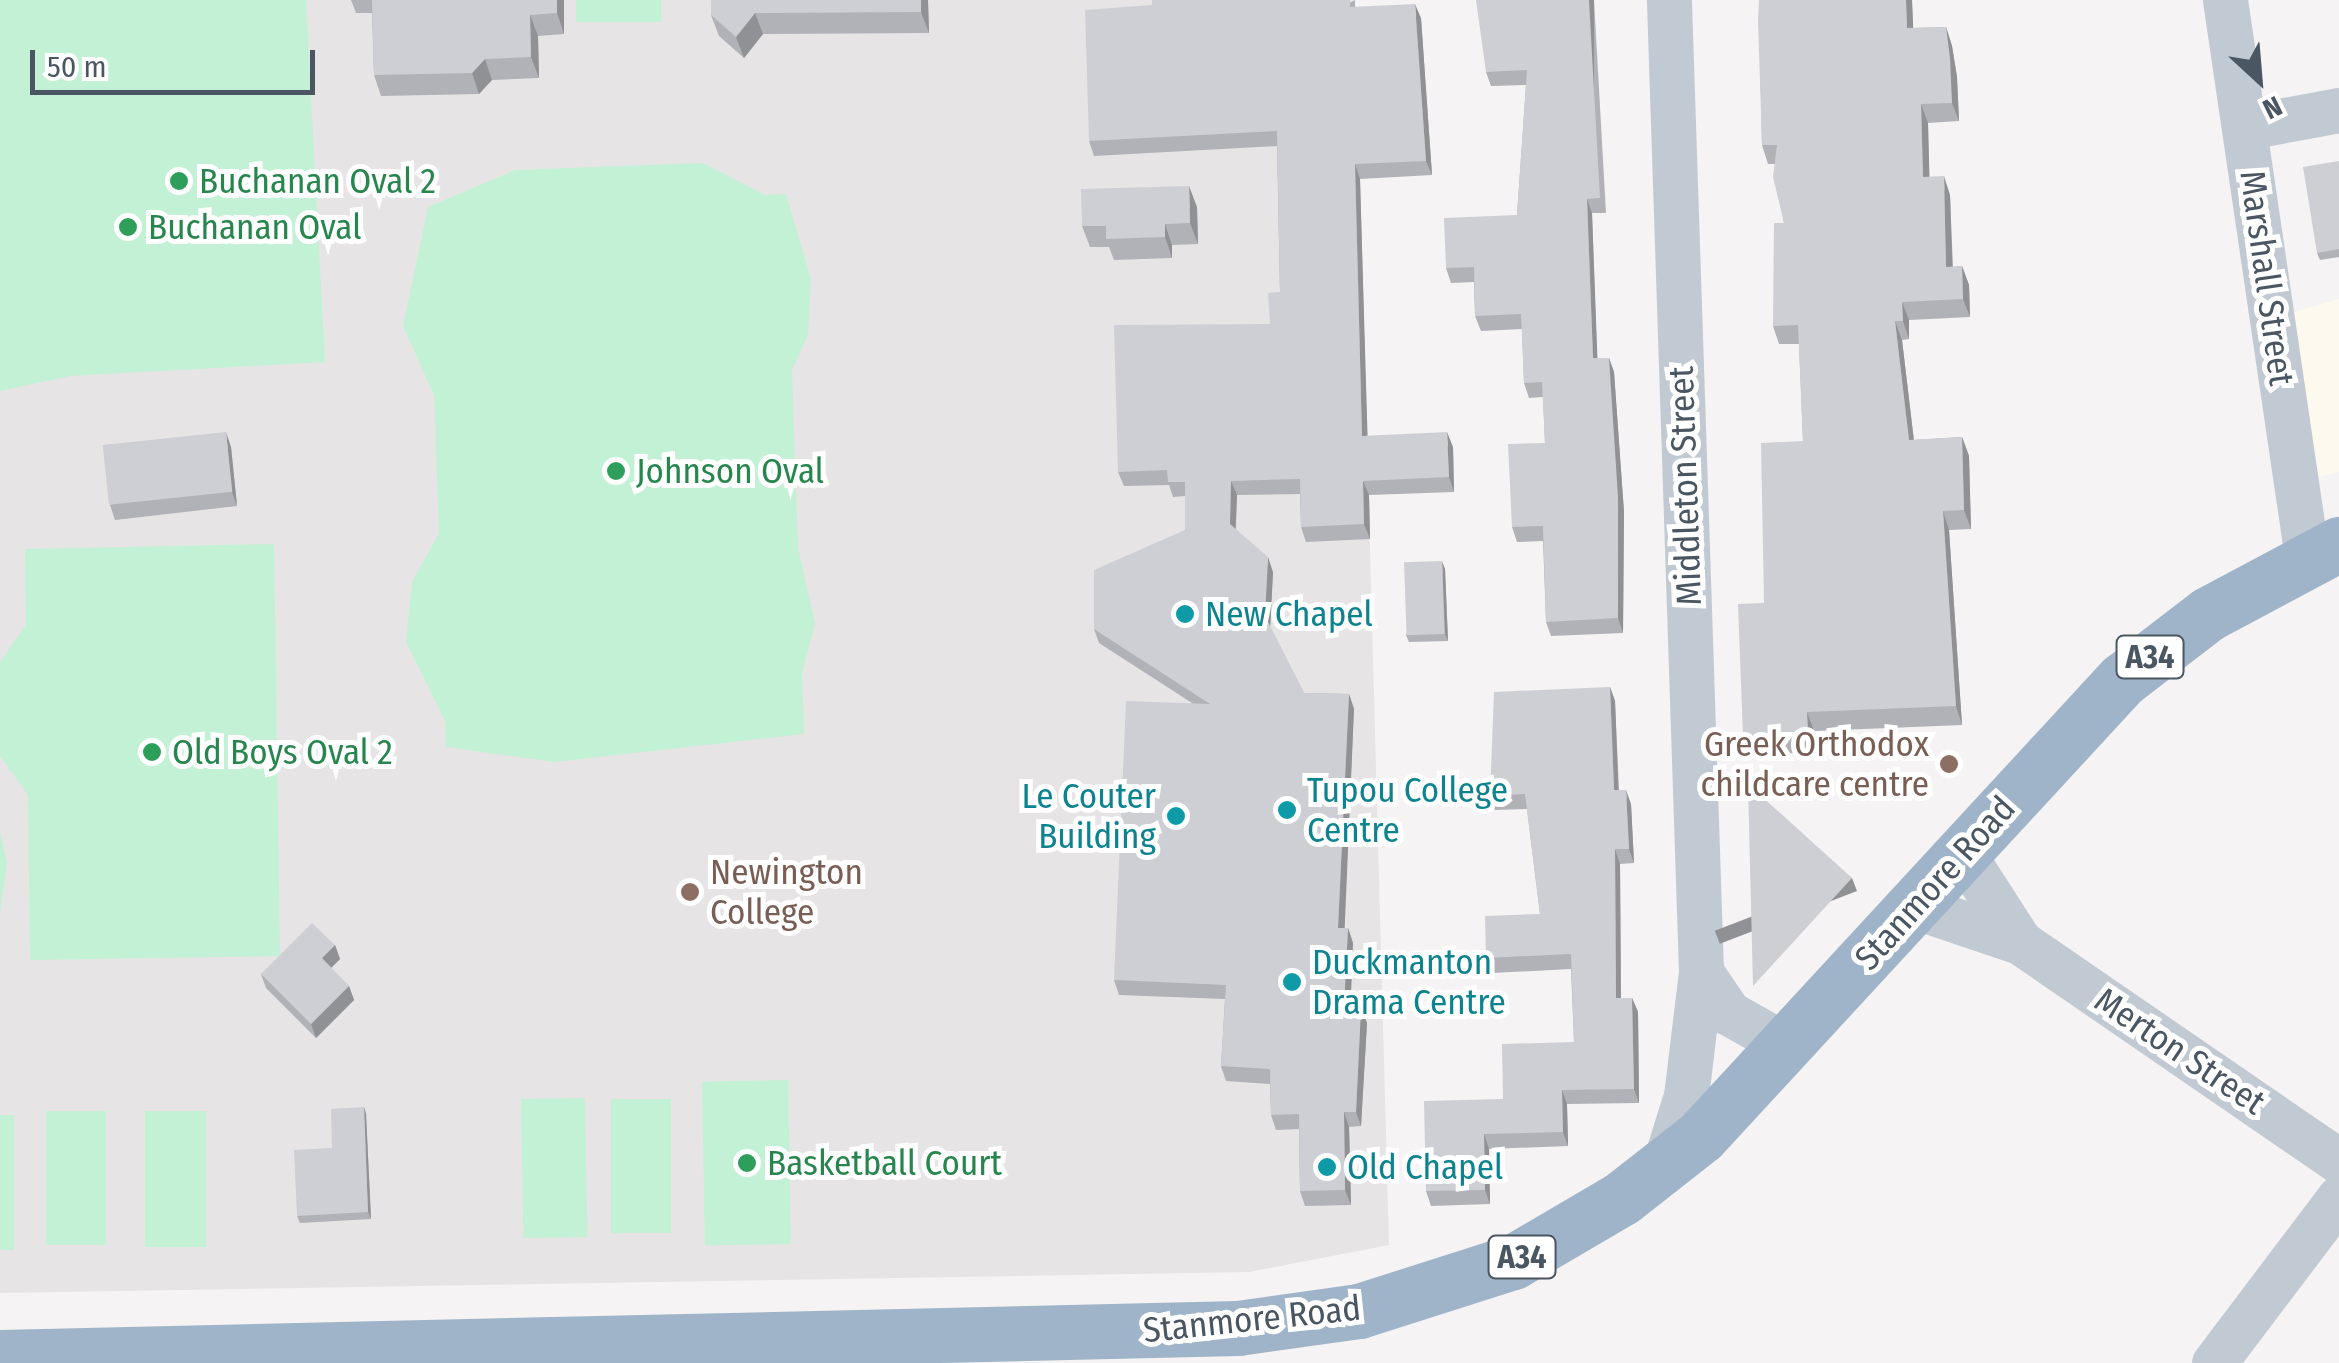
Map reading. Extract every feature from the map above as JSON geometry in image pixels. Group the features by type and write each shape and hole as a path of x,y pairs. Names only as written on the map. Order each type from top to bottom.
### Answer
{"highway":[{"name":"Stanmore Road","path":"0,1357 746,1353 1238,1328 1360,1311 1513,1262 1664,1166 1787,1046 2122,680 2208,614 2323,550"}],"street":[{"name":"Middleton Street","path":"1664,1166 1686,1096 1701,972 1669,0"},
{"name":"Marshall Street","path":"2225,0 2323,550"},
{"path":"2246,127 2339,110"},
{"name":"Merton Street","path":"1964,855 2020,942"},
{"name":"Merton Street","path":"1916,906 2020,942 2339,1161"},
{"path":"1701,972 1729,1013 1787,1046"},
{"path":"2214,1363 2339,1198"}],"shaded area":[{"name":"Newington College","path":"0,0 1355,0 1389,1245 1249,1272 0,1293"},
{"path":"2339,299 2339,472 2290,483 2262,321"}],"green space":[{"name":"Buchanan Oval 2","path":"0,0 306,0 325,362 70,376 0,391"},
{"path":"576,0 661,0 661,22 576,22"},
{"name":"Johnson Oval","path":"703,163 765,195 786,194 811,279 808,335 792,370 798,548 815,623 802,674 804,734 554,762 446,747 445,721 406,642 412,582 439,533 434,395 403,326 428,207 515,170"},
{"name":"Old Boys Oval 2","path":"274,544 280,956 30,960 28,795 0,756 0,662 26,625 25,549"},
{"path":"0,832 7,863 0,913"},
{"name":"Basketball Court","path":"788,1080 791,1244 705,1245 702,1082"},
{"path":"585,1098 587,1237 523,1238 521,1099"},
{"path":"611,1099 671,1099 671,1233 611,1233"},
{"path":"46,1111 106,1111 106,1245 46,1245"},
{"path":"145,1111 206,1111 206,1247 145,1247"},
{"path":"0,1115 14,1115 14,1250 0,1250"}],"building":[{"path":"372,0 557,0 557,13 530,15 531,57 485,59 472,73 374,75"},
{"path":"711,0 921,0 921,12 755,13 736,37 711,15"},
{"path":"1152,0 1350,0 1350,7 1415,4 1426,161 1355,164 1362,436 1447,432 1449,477 1363,481 1364,524 1301,527 1300,479 1231,481 1230,524 1268,557 1265,616 1304,693 1349,694 1338,928 1348,928 1344,1007 1361,1008 1356,1112 1344,1112 1345,1190 1300,1191 1299,1114 1271,1115 1270,1069 1221,1066 1226,985 1114,980 1126,701 1210,704 1094,629 1094,570 1185,530 1185,482 1168,482 1167,470 1118,472 1114,325 1270,324 1268,293 1280,292 1277,131 1089,141 1085,10 1152,5"},
{"path":"1476,0 1589,0 1600,198 1587,199 1593,358 1609,358 1618,497 1618,618 1546,622 1543,526 1512,527 1508,444 1545,443 1542,382 1524,383 1521,314 1475,316 1474,267 1446,268 1444,218 1517,215 1527,70 1486,72"},
{"path":"1759,0 1906,0 1907,28 1946,27 1952,103 1921,104 1923,177 1944,176 1946,267 1962,266 1963,299 1902,302 1903,321 1895,321 1909,440 1962,437 1964,510 1943,511 1956,706 1807,712 1808,734 1743,736 1738,604 1764,603 1761,443 1803,441 1798,325 1773,326 1774,223 1784,223 1773,177 1777,145 1762,145"},
{"path":"2339,161 2339,249 2317,253 2303,167"},
{"path":"1189,186 1190,223 1165,224 1165,237 1106,239 1106,226 1082,226 1081,189"},
{"path":"226,432 232,492 109,505 103,445"},
{"path":"1442,561 1445,634 1407,635 1404,562"},
{"path":"1610,687 1614,790 1626,790 1629,849 1615,849 1616,998 1632,998 1634,1089 1562,1090 1563,1132 1484,1134 1485,1190 1426,1191 1424,1101 1503,1099 1502,1044 1574,1042 1571,954 1486,958 1485,916 1540,914 1525,794 1490,796 1494,692"},
{"path":"1748,784 1852,878 1753,986"},
{"path":"312,923 335,945 322,958 349,986 311,1024 261,974"},
{"path":"364,1107 368,1212 297,1216 294,1150 332,1148 331,1109"}],"place":[{"name":"Buchanan Oval 2","path":"179,181"},
{"name":"Buchanan Oval","path":"128,227"},
{"name":"Johnson Oval","path":"616,471"},
{"name":"New Chapel","path":"1185,614"},
{"name":"Old Boys Oval 2","path":"152,752"},
{"name":"Greek Orthodox childcare centre","path":"1949,764"},
{"name":"Tupou College Centre","path":"1287,810"},
{"name":"Le Couter Building","path":"1176,816"},
{"name":"Newington College","path":"690,892"},
{"name":"Duckmanton Drama Centre","path":"1292,982"},
{"name":"Basketball Court","path":"747,1163"},
{"name":"Old Chapel","path":"1327,1167"}]}
